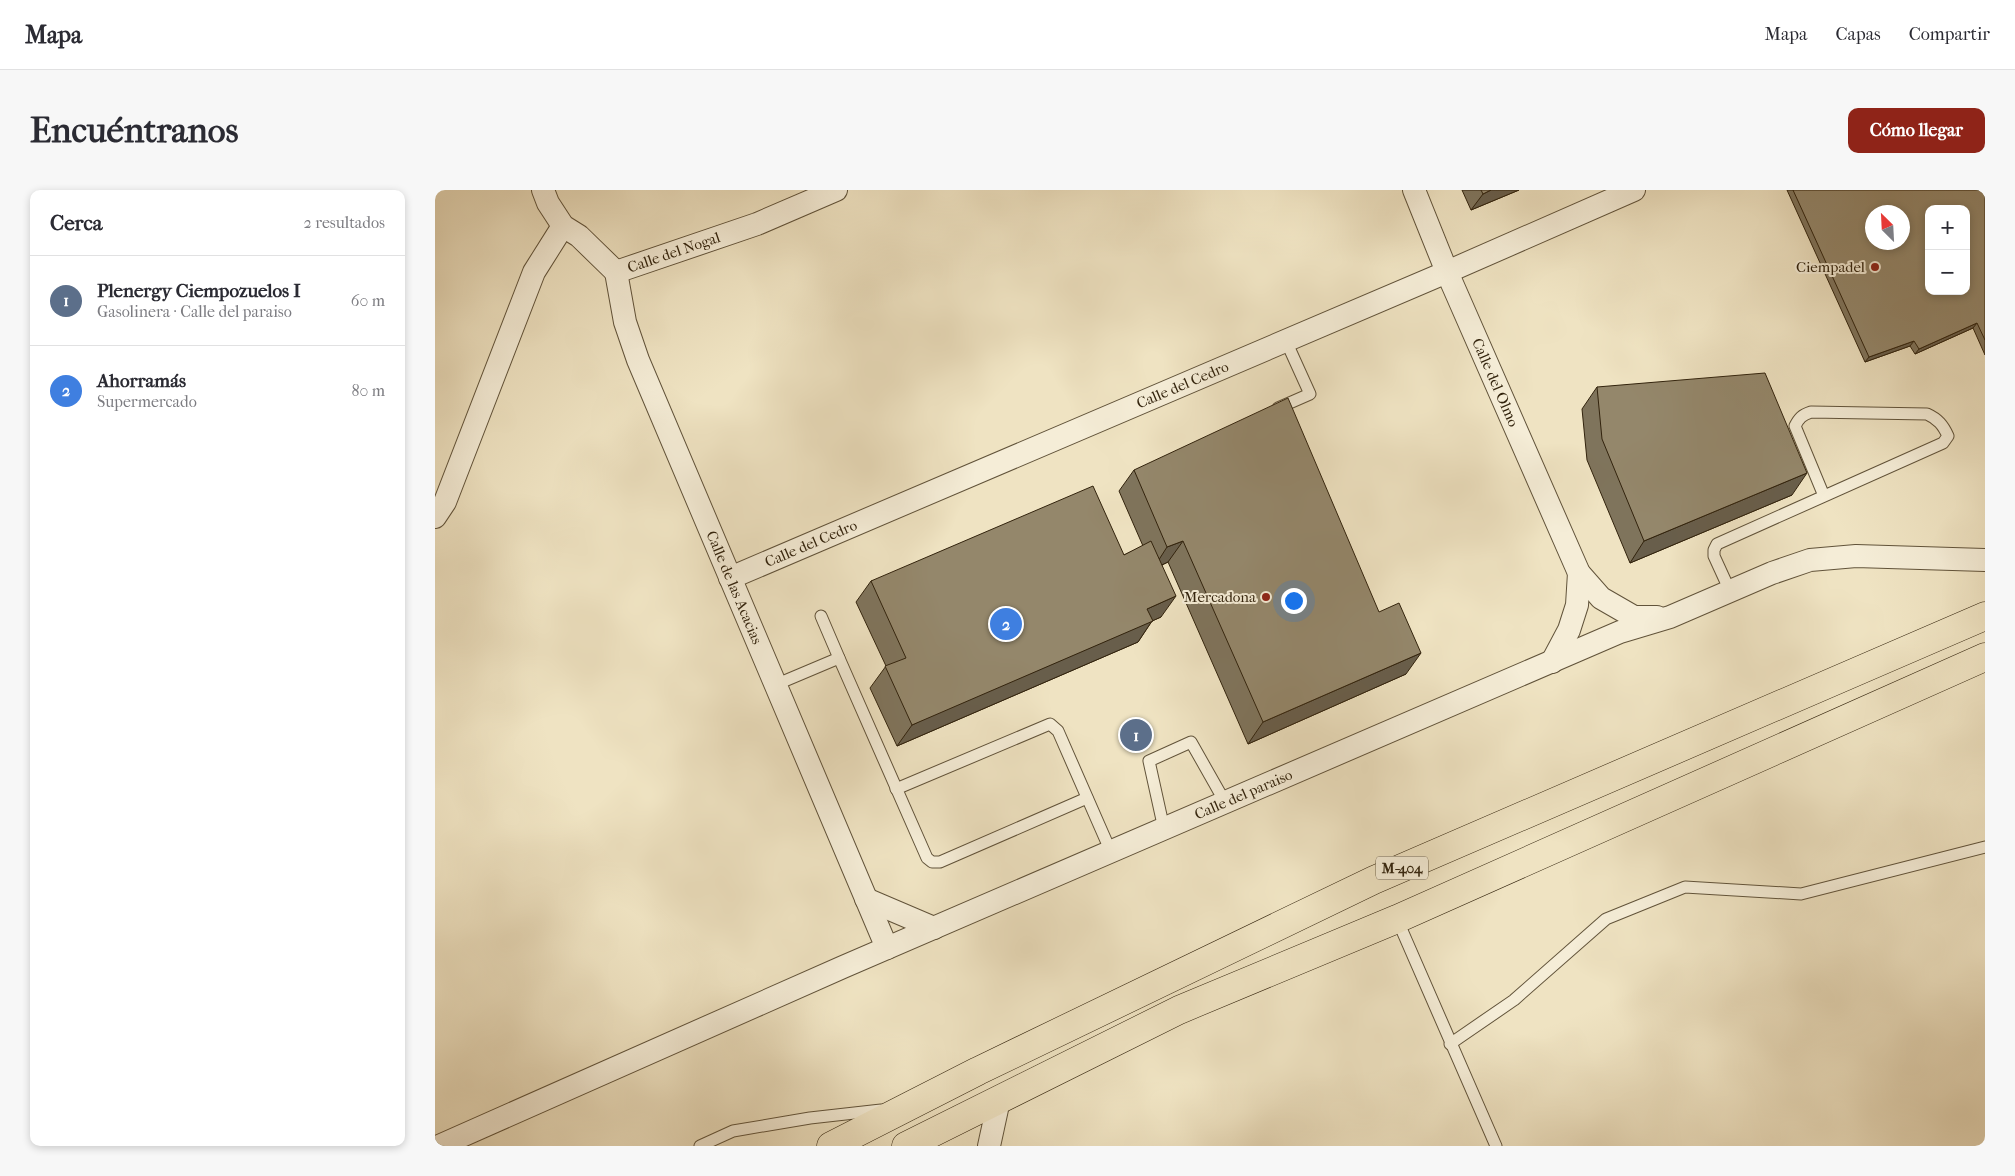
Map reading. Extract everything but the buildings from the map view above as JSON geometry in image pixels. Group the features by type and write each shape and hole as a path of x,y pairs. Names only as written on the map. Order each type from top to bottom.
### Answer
{"main road":[{"name":"M-404","path":"831,1146 1150,987 1375,880 1985,616"},
{"path":"906,1146 1179,1010 1397,919 1985,657"}],"street":[{"name":"Calle del Nogal","path":"543,190 548,203 563,226 579,236 616,272 757,224 836,190"},
{"name":"Calle del Olmo","path":"1414,190 1447,272 1579,573 1601,598 1634,616 1670,617"},
{"name":"Calle del Cedro","path":"730,578 1447,272 1634,190"},
{"path":"435,517 445,502 534,272 563,226"},
{"name":"Calle de las Acacias","path":"616,272 625,322 638,360 887,948"},
{"name":"Calle del paraiso","path":"439,1146 887,948 1619,632 1670,617 1771,573 1810,560 1857,556 1985,560"},
{"name":"Calle del Olmo","path":"1551,662 1569,630 1577,605 1579,573"},
{"path":"1597,642 1603,619 1601,598"},
{"path":"866,899 934,928"},
{"path":"989,1146 999,1100"}],"lane":[{"path":"1266,414 1310,394 1286,341"},
{"path":"1730,591 1714,556 1717,544 1943,443 1948,436 1945,428 1935,418 1927,414 1811,412 1803,415 1795,426 1824,496"},
{"path":"821,616 927,858 932,862 940,862 1087,798"},
{"path":"775,686 839,658"},
{"path":"896,789 1050,724 1058,731 1111,852"},
{"path":"1164,829 1149,761 1191,742 1225,802"},
{"path":"1451,1044 1514,1000 1606,919 1685,887 1801,894 1985,847"},
{"path":"1397,919 1496,1146"},
{"path":"700,1146 733,1131 809,1118 908,1107"}],"place":[{"name":"Ciempadel","path":"1875,267"},
{"name":"Mercadona","path":"1266,597"},
{"name":"Ahorramás","path":"1006,624"},
{"name":"Plenergy Ciempozuelos I","path":"1136,735"}]}
